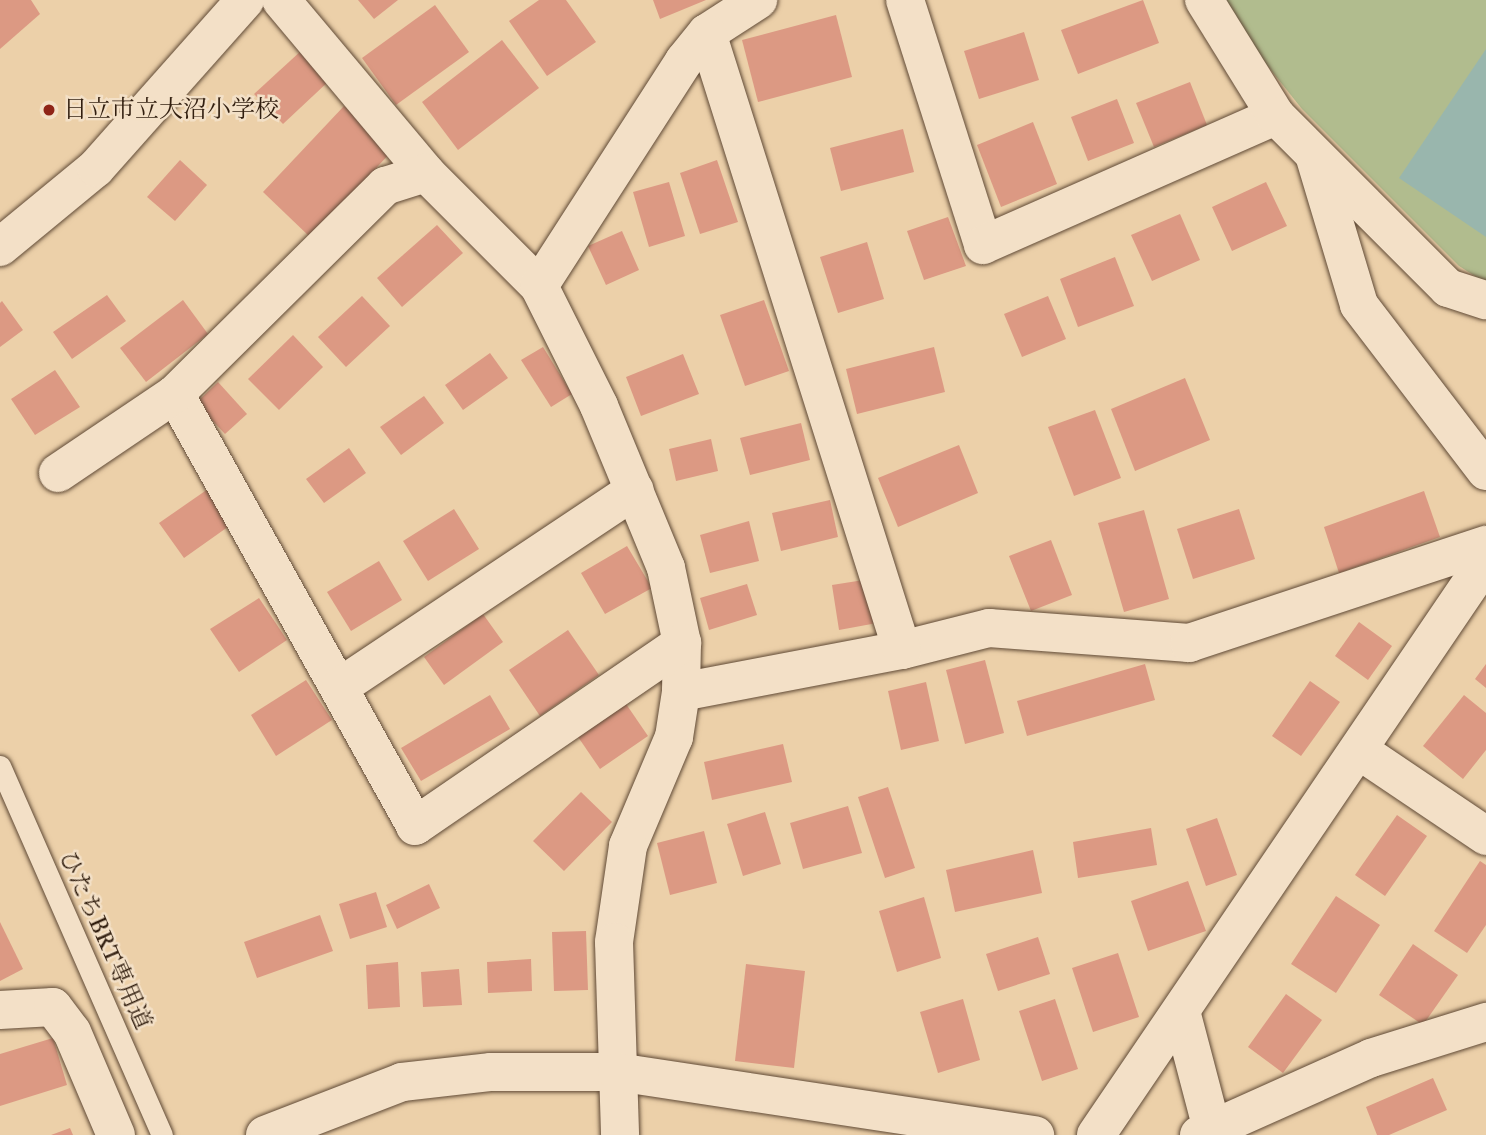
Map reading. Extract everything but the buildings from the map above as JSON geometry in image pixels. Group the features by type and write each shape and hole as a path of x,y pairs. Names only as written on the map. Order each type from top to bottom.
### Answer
{"street":[{"path":"0,247 96,168 245,0"},
{"path":"281,0 426,173 539,286 635,490 666,569 681,643 681,692 674,737 628,846 614,942 621,1135"},
{"path":"539,286 707,33 758,0"},
{"path":"905,0 983,245 1276,116"},
{"path":"1204,0 1276,116 1448,288 1486,300"},
{"path":"707,33 902,650"},
{"path":"1314,153 1359,305 1486,471"},
{"path":"58,473 175,394 385,186 426,173"},
{"path":"175,394 341,686 415,826 681,643"},
{"path":"341,686 635,490"},
{"path":"681,692 902,650 989,628 1189,643 1483,567"},
{"path":"1096,1135 1483,567"},
{"path":"1360,751 1486,836"},
{"path":"0,1010 53,1007 72,1032 116,1135"},
{"path":"1181,1012 1205,1132 1371,1058 1486,1023"},
{"path":"265,1135 402,1082 491,1072 617,1072 1035,1135"}],"lane":[{"name":"ひたちBRT専用道","path":"0,766 162,1135"}],"green space":[{"path":"1226,0 1486,0 1486,283 1459,266 1302,109 1254,49"}],"water":[{"path":"1486,49 1486,237 1399,178"}],"place":[{"name":"日立市立大沼小学校","path":"49,110"}]}
